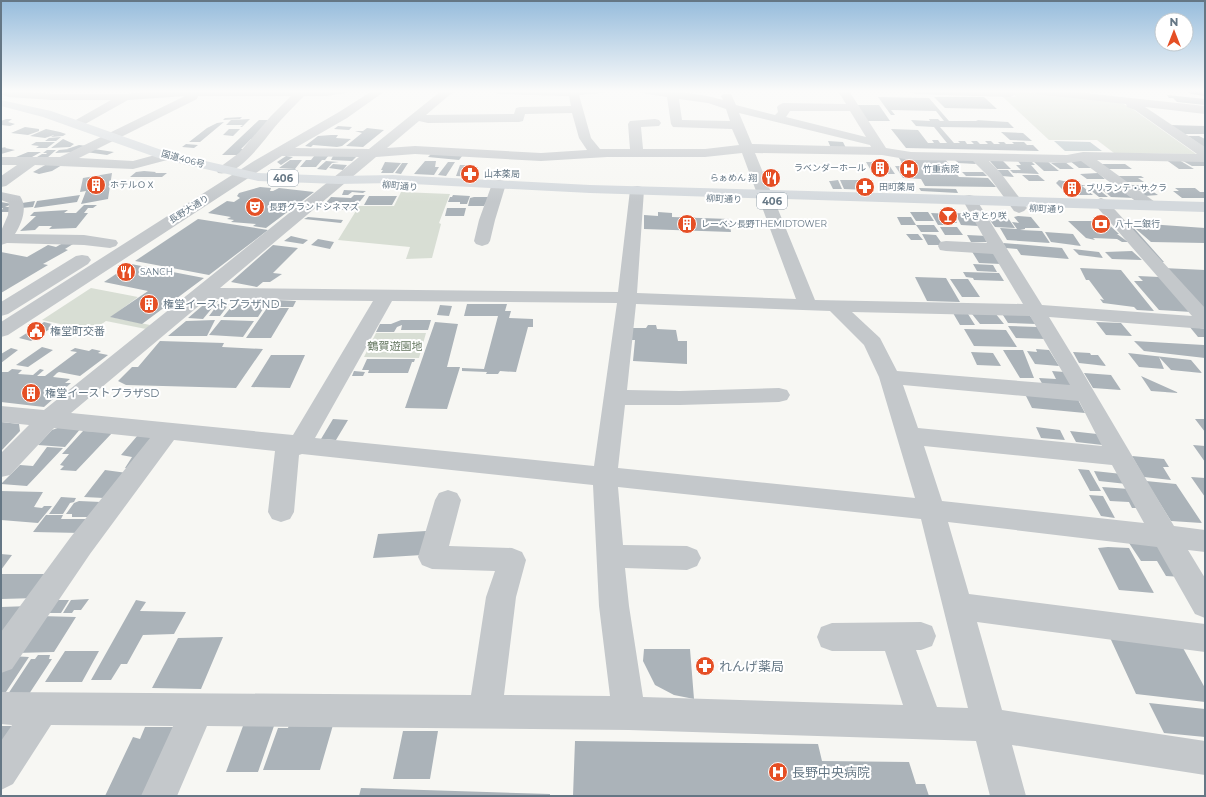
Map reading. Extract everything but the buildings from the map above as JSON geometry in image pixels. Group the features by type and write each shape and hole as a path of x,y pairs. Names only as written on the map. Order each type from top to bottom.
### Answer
{"highway":[{"name":"国道406号","path":"90,128 166,156 232,171"},
{"name":"柳町通り","path":"232,171 258,177 338,180 389,185 637,194 1105,207 1205,215"},
{"name":"柳町通り","path":"1105,207 1150,205 1205,207"}],"street":[{"path":"61,161 128,128"},
{"path":"232,171 267,128"},
{"name":"長野大通り","path":"1,310 110,242 305,128"},
{"name":"長野大通り","path":"1,330 232,171 279,152 320,128"},
{"path":"1,468 41,418 203,294 338,180 350,172 402,128"},
{"path":"583,128 585,138 596,154"},
{"path":"634,128 637,153"},
{"path":"738,128 768,197 808,305"},
{"path":"810,128 911,156 1067,159 1084,156 1205,158"},
{"path":"867,128 879,148"},
{"path":"1169,128 1205,153"},
{"path":"279,152 373,152 433,150 522,157 637,153 705,153 747,148 879,148"},
{"path":"4,160 61,161 133,165 166,156"},
{"path":"1084,156 1150,205"},
{"path":"977,157 995,175 1016,205"},
{"path":"4,179 32,161"},
{"path":"482,241 498,188"},
{"path":"629,713 614,606 605,476 627,298 637,194"},
{"path":"1,196 15,199 18,204 16,217 3,239 93,239 110,242"},
{"path":"972,203 1085,394 1205,605"},
{"path":"1105,207 1205,319"},
{"path":"946,246 999,249"},
{"path":"203,294 627,298 808,305 1035,310 1205,323"},
{"path":"281,512 294,445 385,296"},
{"path":"834,305 874,342 890,377 932,510 1008,796"},
{"path":"890,377 1085,394"},
{"path":"615,397 680,398 779,395"},
{"path":"1,414 932,510 1205,542"},
{"path":"1,658 80,546 167,432"},
{"path":"909,436 1120,457"},
{"path":"448,500 432,557 512,560 501,597 485,712"},
{"path":"610,556 687,558"},
{"path":"957,606 1205,638"},
{"path":"832,637 909,637 926,723"},
{"path":"1,708 629,713 990,725 1205,758"},
{"path":"1,772 42,709"},
{"path":"159,796 197,710"}],"green space":[{"path":"1036,128 1160,128 1196,154 1114,153 1097,140 1049,140"},
{"path":"401,192 450,194 439,223 441,224 432,258 406,259 410,247 338,240 359,206 394,206"},
{"path":"91,288 138,297 111,317 150,325 146,329 106,321 92,331 42,320"},
{"name":"鶴賀遊園地","path":"376,333 426,333 419,358 364,357"}],"shaded area":[{"path":"1054,141 1090,142 1102,151 1065,151"}],"place":[{"name":"ラベンダーホール","path":"880,168"},
{"name":"竹重病院","path":"909,169"},
{"name":"山本薬局","path":"470,174"},
{"name":"らぁめん 翔","path":"771,178"},
{"name":"ホテルＯＸ","path":"96,185"},
{"name":"田町薬局","path":"865,187"},
{"name":"ブリランテ・サクラ","path":"1072,188"},
{"name":"長野グランドシネマズ","path":"255,207"},
{"name":"やきとり咲","path":"948,216"},
{"name":"レーベン長野THEMIDTOWER","path":"687,224"},
{"name":"八十二銀行","path":"1101,224"},
{"name":"SANCH","path":"126,272"},
{"name":"権堂イーストプラザND","path":"149,304"},
{"name":"権堂町交番","path":"36,331"},
{"name":"権堂イーストプラザSD","path":"31,393"},
{"name":"れんげ薬局","path":"705,666"},
{"name":"長野中央病院","path":"778,772"}]}
